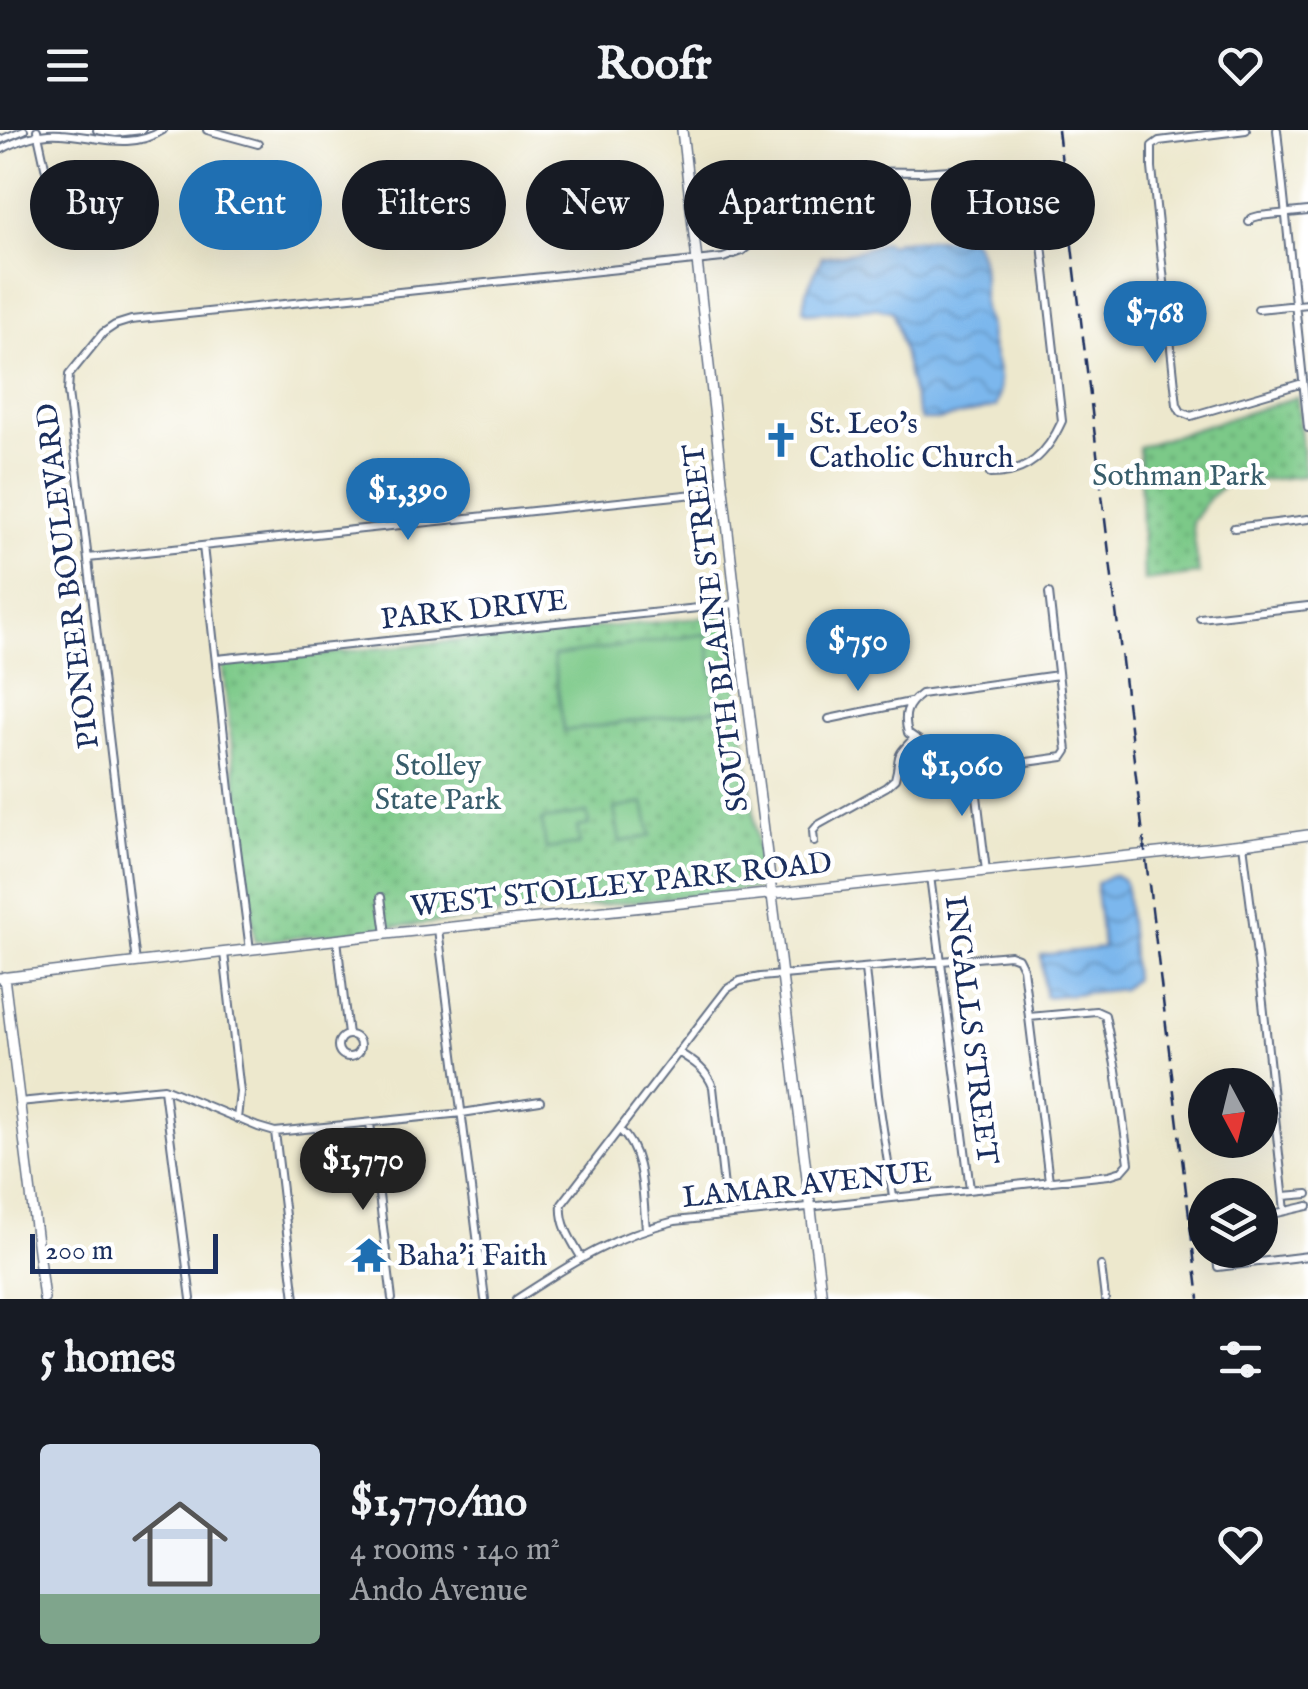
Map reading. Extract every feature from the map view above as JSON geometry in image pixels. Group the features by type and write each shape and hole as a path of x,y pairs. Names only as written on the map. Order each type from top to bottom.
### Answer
{"main road":[{"name":"SOUTH BLAINE STREET","path":"682,130 822,1299"},
{"name":"WEST STOLLEY PARK ROAD","path":"2,978 1308,835"},
{"path":"2,978 44,1299"}],"street":[{"path":"0,140 24,130"},
{"path":"97,130 116,134 142,130"},
{"path":"0,150 38,133 122,142 143,140 163,130"},
{"path":"206,130 258,144"},
{"path":"1246,130 1159,141 1152,146 1177,405 1191,416 1303,383"},
{"path":"1276,130 1308,428"},
{"path":"38,133 44,160"},
{"name":"PIONEER BOULEVARD","path":"136,963 68,392 69,374 115,324 723,258 742,250 769,229 784,193 803,182 844,171 994,168 1013,174 1028,186 1038,209 1062,421 1049,446 1028,466 1010,474 990,474"},
{"path":"1248,222 1259,216 1308,211"},
{"path":"1258,309 1308,304"},
{"path":"88,558 724,491"},
{"path":"1234,528 1308,519"},
{"path":"203,546 250,950"},
{"path":"977,769 1062,757 1067,751 1048,593"},
{"name":"PARK DRIVE","path":"216,659 736,604"},
{"path":"1200,618 1308,606"},
{"path":"977,769 965,757 926,746 908,733 905,712 910,702 920,694 1058,675"},
{"path":"829,719 910,702"},
{"path":"814,842 813,831 818,825 896,780 899,753 914,738"},
{"path":"977,769 986,871"},
{"path":"1243,844 1286,1212"},
{"name":"INGALLS STREET","path":"930,876 970,1189"},
{"path":"381,897 386,934"},
{"path":"438,929 484,1299"},
{"path":"336,939 348,1035"},
{"path":"224,953 240,1092 237,1119"},
{"path":"581,1257 565,1228 562,1204 727,988 740,980 1018,958 1024,974 1049,1181"},
{"path":"865,970 893,1197"},
{"name":"LAMAR AVENUE","path":"516,1299 608,1243 676,1221 1120,1172 1129,1162 1105,1015 1096,1011 1029,1017"},
{"path":"678,1052 708,1075 712,1087 727,1215"},
{"path":"20,1102 164,1088 275,1132 540,1101"},
{"path":"164,1088 190,1299"},
{"path":"370,1123 392,1299"},
{"path":"620,1130 629,1138 636,1154 646,1228"},
{"path":"275,1132 295,1299"},
{"path":"1284,1196 1308,1194"},
{"path":"1278,1214 1308,1206"},
{"path":"1278,1260 1308,1256"},
{"path":"1101,1266 1105,1299"}],"green space":[{"name":"Sothman Park","path":"1297,397 1305,476 1226,484 1209,498 1192,522 1199,574 1144,581 1139,447"},
{"name":"Stolley State Park","path":"730,615 763,888 255,942 222,663"},
{"path":"707,634 718,709 564,731 553,656"},
{"path":"644,803 651,836 620,842 614,809"},
{"path":"587,813 589,825 577,827 580,844 546,849 542,820"}],"water":[{"path":"931,239 931,250 978,250 983,272 983,309 1000,384 996,407 921,420 892,311 877,308 807,313 803,309 806,292 822,257 861,250 911,250 911,240"},
{"path":"1114,875 1126,885 1134,979 1123,989 1045,997 1041,955 1103,948 1097,883"}],"railway":[{"path":"1058,130 1199,1299"}],"place":[{"name":"St. Leo's Catholic Church","path":"781,440"},
{"name":"Baha'i Faith","path":"369,1255"}]}
